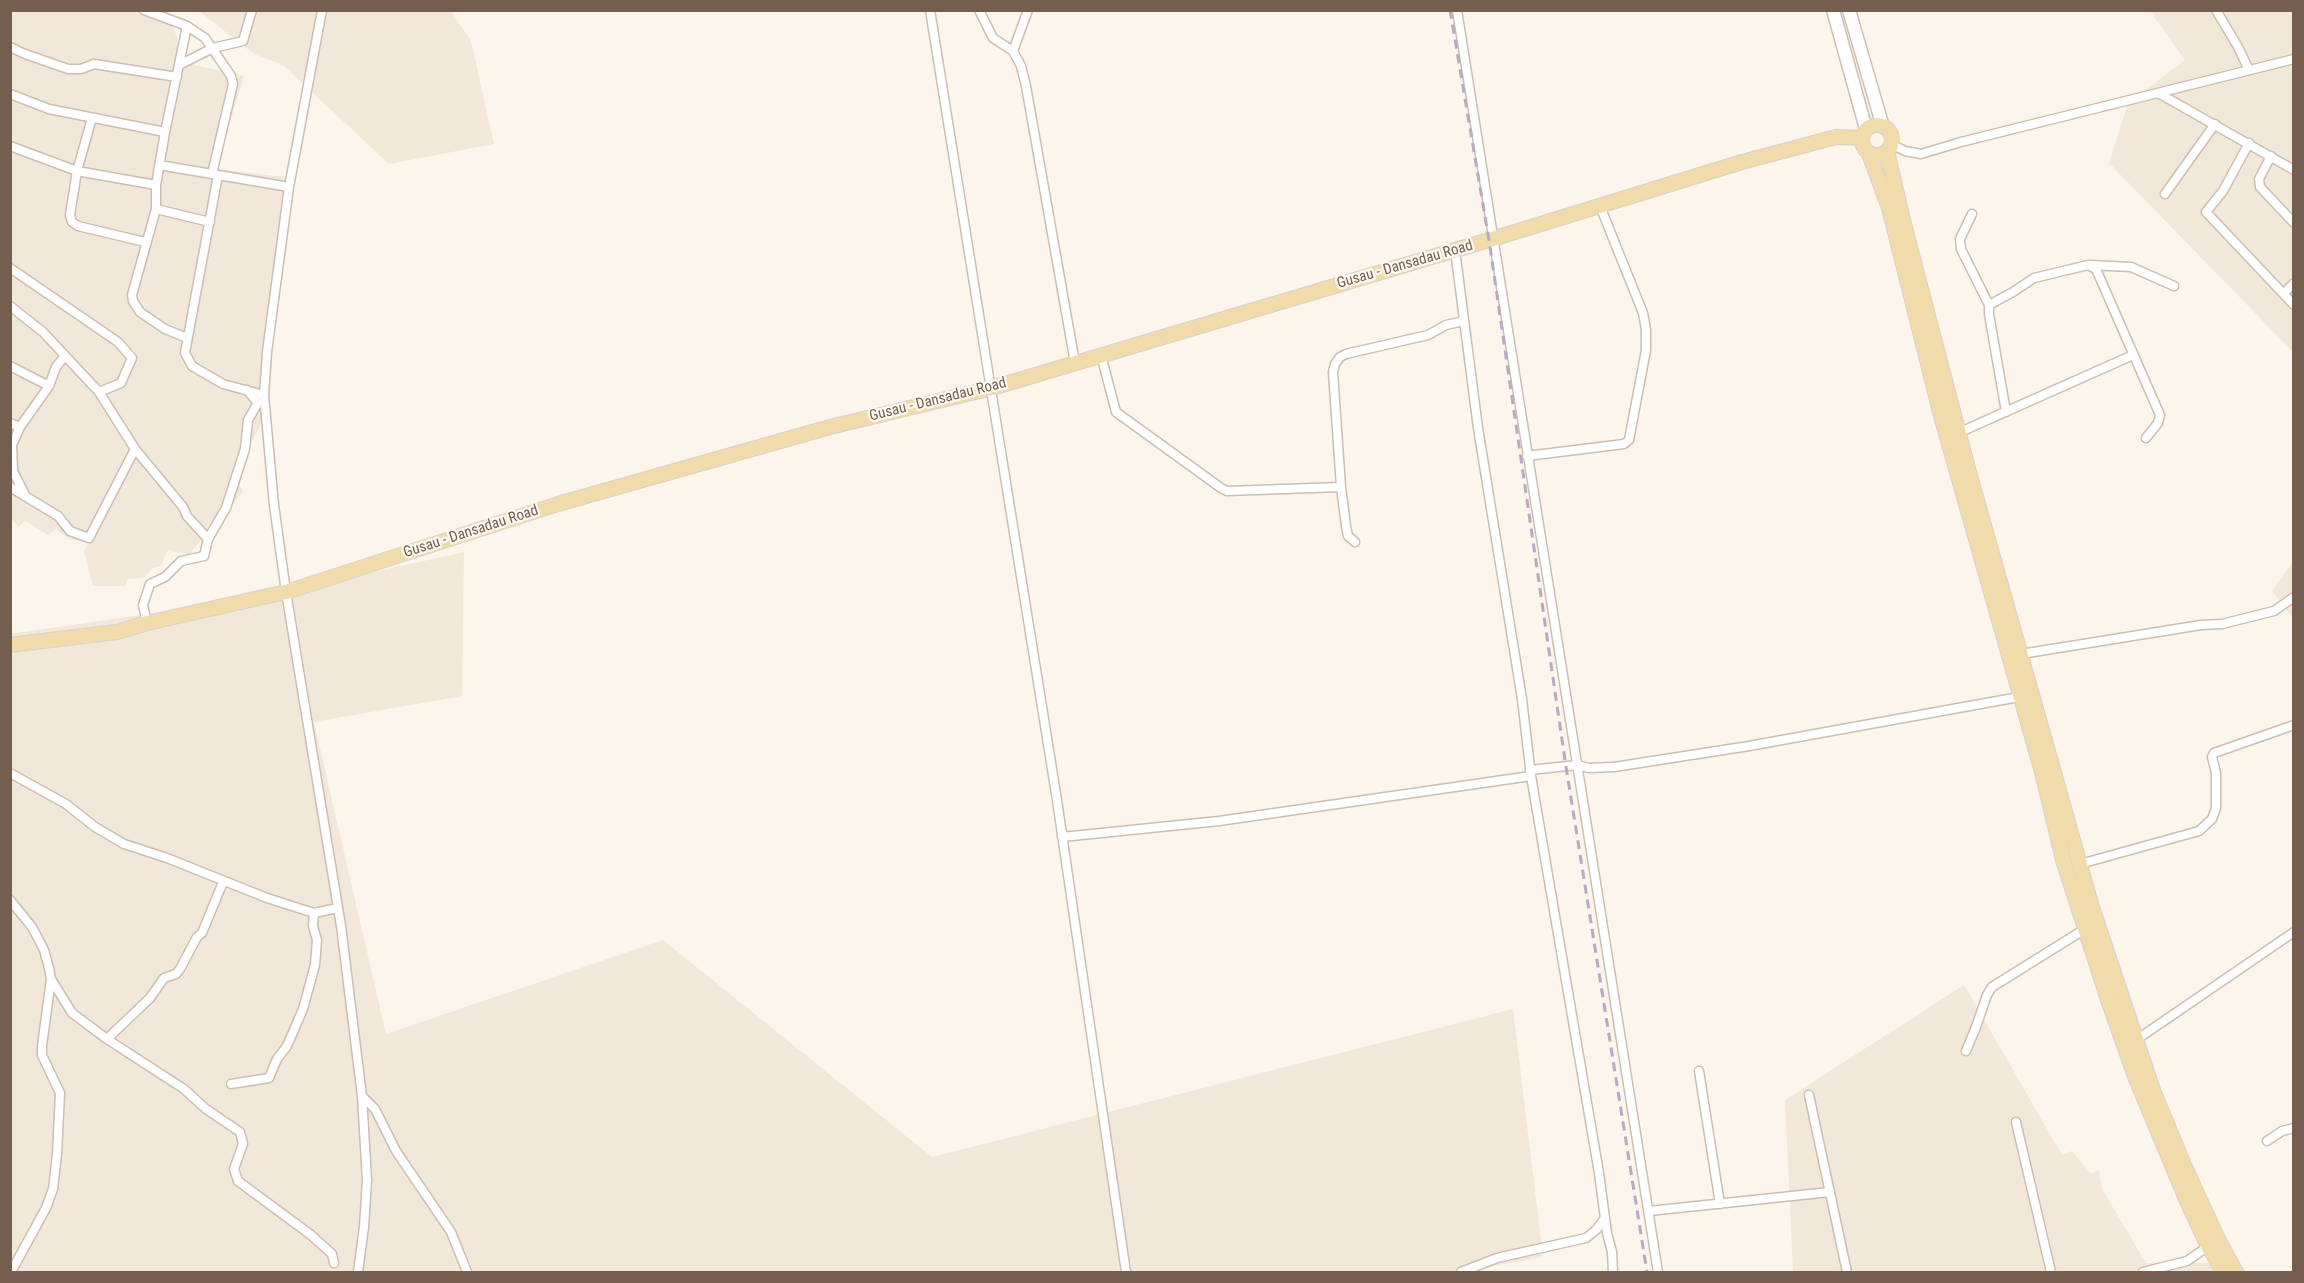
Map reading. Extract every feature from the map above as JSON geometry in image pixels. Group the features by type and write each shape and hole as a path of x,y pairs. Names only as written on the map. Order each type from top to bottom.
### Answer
{"main road":[{"path":"1833,10 1864,134 1864,148 1869,154 1889,208 1941,416 2042,772 2063,860 2085,929 2136,1079 2186,1199 2213,1243 2236,1272"},
{"path":"1849,10 1882,127 1891,136 1889,148 1904,224 1958,433 2092,908 2153,1090 2224,1272"},
{"path":"1864,134 1874,126 1882,127"},
{"name":"Gusau - Dansadau Road","path":"10,645 117,632 147,623 286,592 558,504 830,427 992,388 1742,162 1836,137 1864,134"},
{"path":"1869,154 1879,155 1889,148"}],"street":[{"path":"144,10 187,26 205,38 231,76 233,84 215,174 210,222 185,353 192,366 223,384 264,395"},
{"path":"171,20 174,10"},
{"path":"179,65 213,48 243,41 252,10"},
{"path":"322,10 289,187 267,352 264,395 274,505 286,592 350,981 362,1096 367,1180 358,1272"},
{"path":"930,10 1062,837 1126,1272"},
{"path":"979,10 993,38 1013,51 1021,66 1075,363"},
{"path":"1013,51 1028,10"},
{"path":"1457,10 1658,1272"},
{"path":"2216,10 2249,70"},
{"path":"187,26 159,165 156,209 132,295 140,312 187,338"},
{"path":"10,47 68,69 81,69 94,64 177,77"},
{"path":"1889,148 1921,154 1960,141 2294,60"},
{"path":"10,94 49,109 165,132"},
{"path":"2160,94 2294,170"},
{"path":"92,118 77,171 70,215 72,222 78,226 145,242"},
{"path":"2165,194 2215,124"},
{"path":"2248,143 2223,191 2206,212 2294,305"},
{"path":"10,146 77,171 156,185"},
{"path":"2271,156 2259,179 2260,187 2294,223"},
{"path":"159,165 289,187"},
{"path":"1527,456 1624,444 1629,440 1646,350 1647,330 1643,313 1600,206"},
{"path":"156,209 210,222"},
{"path":"1972,213 1960,239 1962,249 1989,305 2006,412"},
{"path":"1455,250 1478,428 1522,699 1531,773 1612,1252 1613,1272"},
{"path":"1989,305 2034,278 2090,265 2131,267 2174,286"},
{"path":"2090,265 2096,269 2160,415 2158,423 2146,438"},
{"path":"10,268 118,342 132,358 121,384 99,392"},
{"path":"2284,293 2294,283"},
{"path":"10,306 43,332 99,392 135,449 183,507 187,516 208,539"},
{"path":"1355,542 1348,536 1341,487 1333,372 1335,364 1340,357 1346,354 1428,335 1446,325 1464,321"},
{"path":"1101,355 1116,412 1221,488 1227,491 1341,487"},
{"path":"1958,433 2133,355"},
{"path":"25,496 12,463 12,445 20,428 49,386 56,367 64,357"},
{"path":"10,366 49,386"},
{"path":"147,623 143,605 150,584 165,577 181,561 204,556 208,539 232,492 245,449 248,420 258,403 247,390"},
{"path":"10,423 20,428"},
{"path":"10,487 58,516 70,531 89,538 135,449"},
{"path":"2021,654 2201,625 2222,624 2274,611 2294,597"},
{"path":"1062,837 1219,820 1577,765 1589,768 1614,767 1749,746 2019,697"},
{"path":"2080,864 2199,831 2212,819 2216,807 2216,773 2212,757 2214,753 2294,725"},
{"path":"10,773 66,804 95,827 124,844 167,858 223,882 314,913 338,908"},
{"path":"107,1039 150,998 164,978 176,974 180,969 202,933 223,882"},
{"path":"10,900 32,927 44,950 51,979 72,1013 107,1039 184,1089 206,1109 240,1132 243,1144 234,1169 238,1181 311,1235 332,1254 334,1263"},
{"path":"231,1084 269,1078 277,1059 287,1046 303,1009 315,965 317,940 313,926 314,913"},
{"path":"1966,1051 1992,987 2085,929"},
{"path":"2136,1040 2294,932"},
{"path":"11,1272 46,1208 53,1189 60,1093 42,1055 51,979"},
{"path":"1699,1071 1720,1203"},
{"path":"1809,1095 1847,1272"},
{"path":"362,1096 375,1109 396,1151 452,1232 467,1272"},
{"path":"2016,1122 2051,1272"},
{"path":"2267,1141 2282,1131 2294,1128"},
{"path":"1649,1211 1830,1192"},
{"path":"1461,1272 1497,1257 1586,1238 1605,1218"},
{"path":"2143,1272 2187,1261 2213,1243"}],"shaded area":[{"path":"10,11 169,11 186,63 244,76 216,169 293,178 262,423 234,472 243,492 189,554 167,551 161,566 153,568 145,577 128,579 125,586 93,586 84,552 89,542 68,539 56,529 48,535 25,521 18,527 11,519"},
{"path":"199,11 451,11 471,41 494,144 389,164 283,65 254,54"},
{"path":"2150,11 2293,11 2293,352 2109,163 2128,103 2185,60"},
{"path":"464,552 462,696 314,722 386,1034 663,940 932,1157 1513,1009 1543,1257 1460,1272 11,1272 10,634 252,599"},
{"path":"2293,561 2293,618 2272,591"},
{"path":"1964,985 2062,1155 2072,1151 2091,1174 2099,1170 2102,1189 2146,1263 2240,1263 2246,1272 1793,1272 1785,1100"}],"railway":[{"path":"1450,10 1489,240 1566,767 1647,1272"}]}
